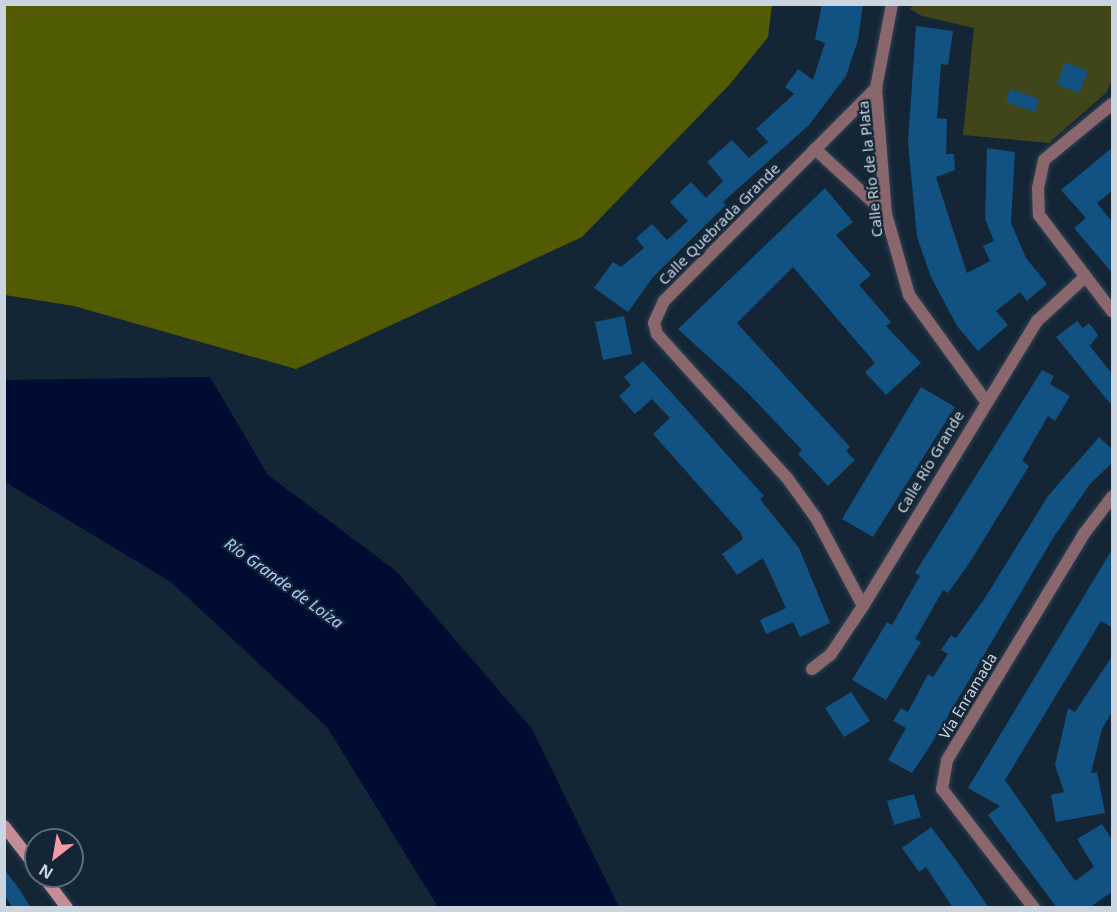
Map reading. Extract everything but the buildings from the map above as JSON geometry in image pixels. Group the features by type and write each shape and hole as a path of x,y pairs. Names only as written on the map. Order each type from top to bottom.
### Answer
{"street":[{"path":"876,88 892,4"},
{"name":"Calle Quebrada Grande","path":"863,606 804,502 657,334 654,323 664,301 876,88"},
{"name":"Calle Río de la Plata","path":"876,88 886,214 909,295 985,400"},
{"path":"1113,104 1044,160 1038,188 1039,215 1113,311"},
{"path":"815,149 886,214"},
{"name":"Calle Río Grande","path":"812,669 831,654 863,606 985,400 1037,321 1085,277"},
{"name":"Vía Enramada","path":"1034,908 942,789 947,760 1083,536 1113,497"},
{"path":"4,826 24,852"},
{"path":"52,888 67,908"}],"green space":[{"path":"914,4 1112,5 1112,79 1107,92 1049,143 963,135 974,28 922,16 910,9"},
{"path":"4,5 772,5 768,37 730,84 582,237 296,369 74,306 5,295"}],"water":[{"name":"Río Grande de Loíza","path":"210,377 268,475 396,571 532,729 619,907 438,907 327,727 171,582 5,482 5,380"}]}
